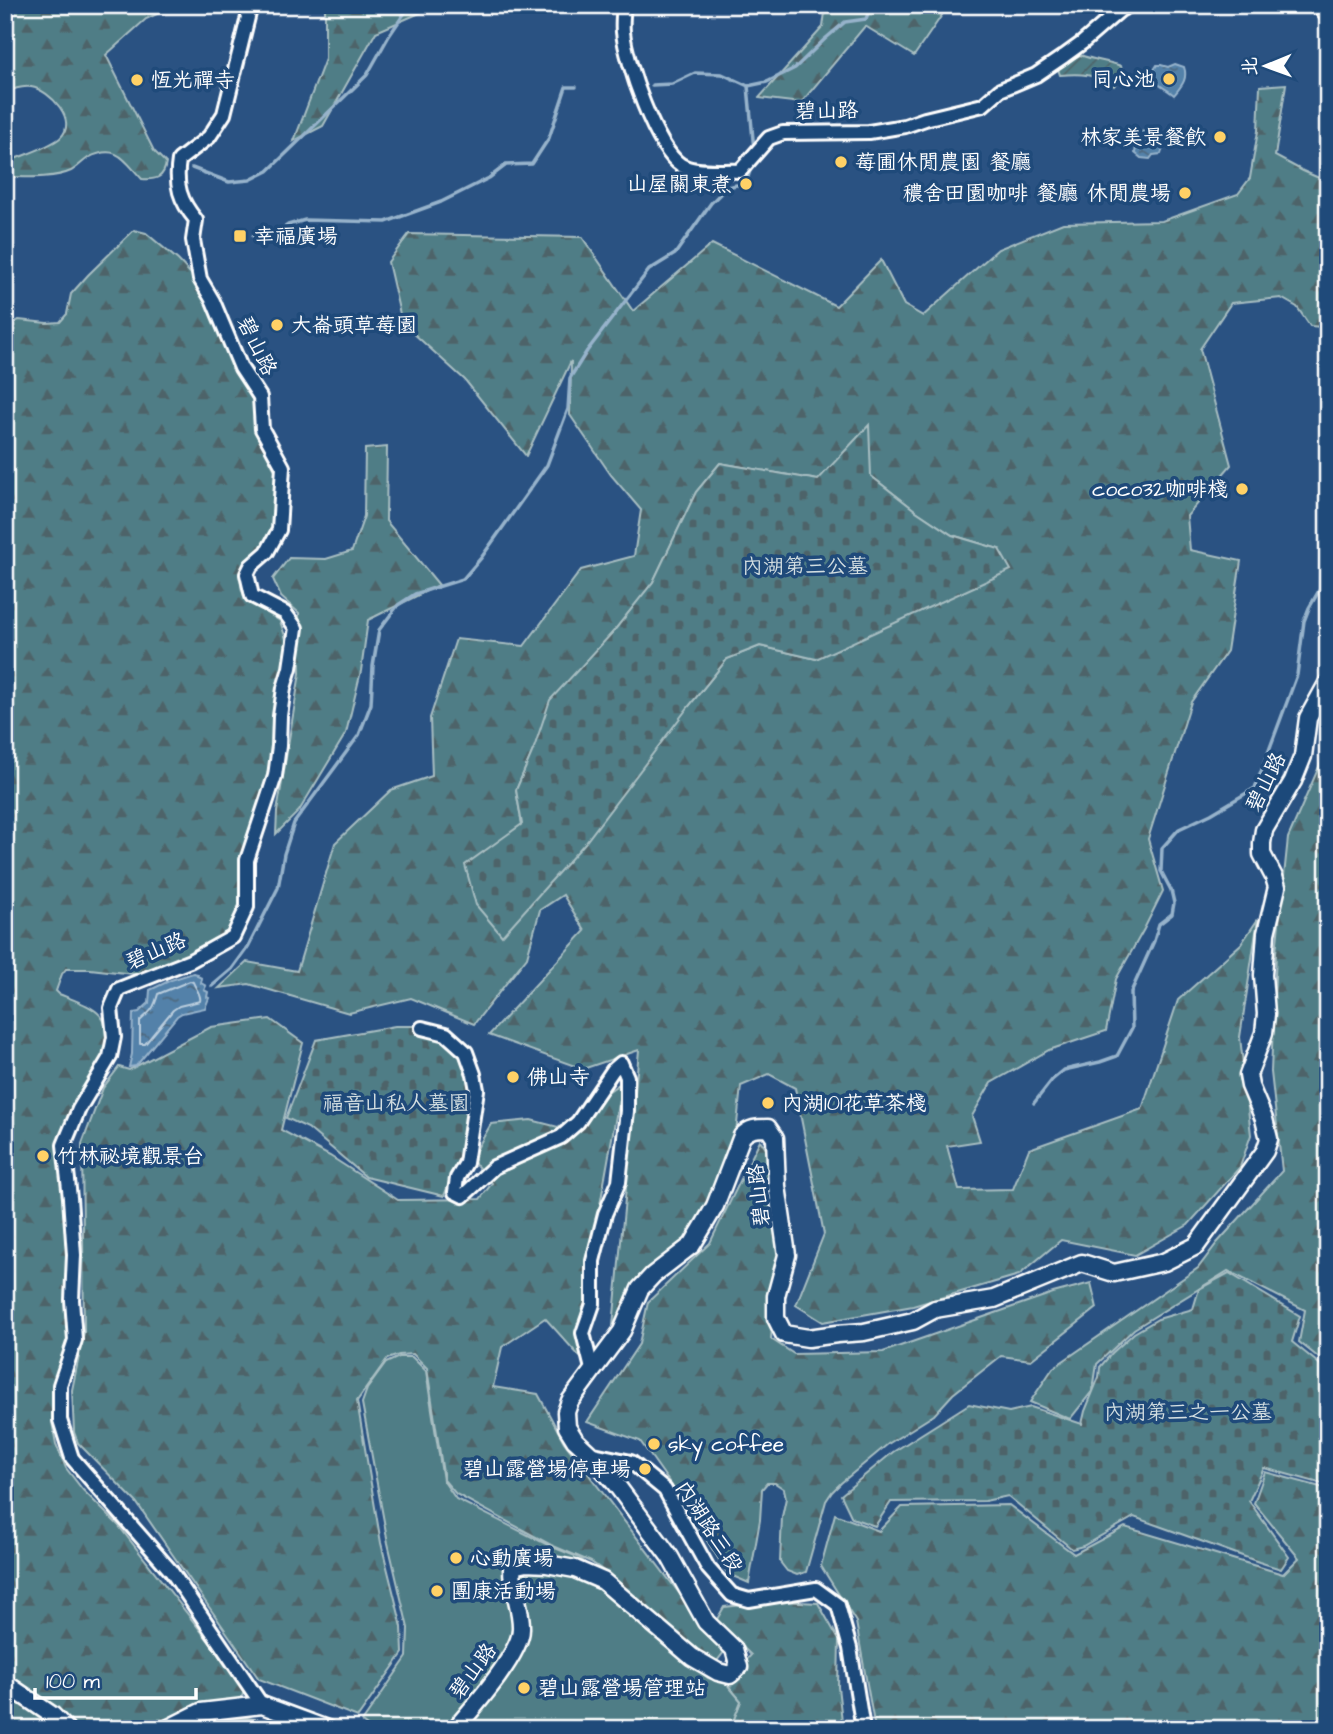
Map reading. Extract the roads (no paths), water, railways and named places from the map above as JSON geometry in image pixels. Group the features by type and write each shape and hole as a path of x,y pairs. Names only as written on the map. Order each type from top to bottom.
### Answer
{"street":[{"name":"碧山路","path":"251,5 224,114 209,137 179,160 177,169 183,203 196,220 193,240 198,271 241,368 260,397 262,429 283,467 279,530 267,552 251,566 247,574 253,596 285,613 296,628 281,706 275,776 247,860 247,907 233,937 190,961 119,989 111,1008 114,1037 110,1057 79,1109 64,1145 74,1255 72,1300 75,1340 60,1385 60,1420 72,1458 172,1571 262,1705"},
{"name":"碧山路","path":"624,5 623,32 627,56 645,106 673,159 684,167 699,170 740,171 769,138 783,133 869,132 983,105 1000,90 1036,75 1130,5"},
{"path":"1317,5 1328,17"},
{"name":"碧山路","path":"455,1729 516,1649 521,1634 521,1622 512,1569 526,1563 575,1569 603,1581 692,1657 718,1672 730,1675 739,1667 734,1649 706,1622 670,1557 615,1483 575,1440 567,1427 566,1412 570,1401 592,1369 622,1331 640,1289 653,1275 692,1245 715,1206 742,1136 748,1130 768,1128 775,1138 777,1186 787,1255 776,1296 776,1318 784,1334 808,1338 864,1332 914,1321 935,1309 994,1299 1082,1263 1114,1273 1164,1262 1196,1246 1265,1151 1269,1139 1248,1076 1264,1033 1266,1014 1263,975 1266,933 1277,887 1262,854 1262,843 1264,831 1293,781 1303,756 1308,718 1328,682"},
{"path":"422,1028 446,1034 466,1052 474,1073 477,1090 466,1163 457,1178 455,1192 463,1196 494,1167 561,1137 578,1122 613,1070 621,1063 627,1077 619,1182 606,1214 593,1261 593,1304 583,1333 592,1369"},
{"name":"內湖路三段","path":"589,1453 631,1462 665,1490 708,1568 732,1595 749,1601 816,1589 838,1605 850,1648 863,1729"},
{"path":"5,1683 52,1715 66,1729"},
{"path":"167,1729 201,1712 262,1705 327,1729"}],"water":[{"name":"同心池","path":"1175,64 1184,67 1185,78 1174,95 1157,83 1153,76 1157,65 1168,67"},
{"path":"1144,131 1165,135 1161,154 1153,155 1150,159 1141,158 1135,153 1138,133"},
{"path":"193,973 202,978 201,983 206,986 204,990 208,992 209,998 205,1008 177,1016 136,1066 129,1067 133,1013 139,1012 149,1003 150,990"}],"waterway":[{"path":"192,168 229,182 250,180 268,171 367,75 410,5"},
{"path":"652,85 672,84 695,73 722,74 748,86 767,82 795,68 845,22 866,19 871,5"},
{"path":"748,86 754,150"},
{"path":"253,236 275,234 288,225 305,220 386,222 441,202 489,178 506,165 532,164 549,138 566,87 576,87"},
{"path":"212,986 232,969 248,947 278,888 284,854 294,823 359,735 371,704 379,630 398,605 415,594 463,579 481,558 547,465 568,409 570,378 587,351 649,270 675,254 711,203 727,187 746,183 752,165"},
{"path":"1034,1103 1052,1080 1064,1070 1117,1056 1132,1028 1131,992 1159,924 1172,914 1174,903 1171,890 1161,871 1162,848 1179,829 1255,788 1297,675 1304,621 1320,589 1321,553 1328,539"}],"place":[{"name":"同心池","path":"1169,79"},
{"name":"恆光禪寺","path":"137,80"},
{"name":"林家美景餐飲","path":"1220,137"},
{"name":"莓圃休閒農園 餐廳","path":"841,162"},
{"name":"山屋關東煮","path":"746,184"},
{"name":"穠舍田園咖啡 餐廳 休閒農場","path":"1185,193"},
{"name":"幸福廣場","path":"240,236"},
{"name":"大崙頭草莓園","path":"277,325"},
{"name":"coco32咖啡棧","path":"1242,489"},
{"name":"佛山寺","path":"513,1077"},
{"name":"內湖101花草茶棧","path":"768,1103"},
{"name":"竹林祕境觀景台","path":"43,1156"},
{"name":"sky coffee","path":"654,1444"},
{"name":"碧山露營場停車場","path":"645,1469"},
{"name":"心動廣場","path":"456,1558"},
{"name":"團康活動場","path":"437,1591"},
{"name":"碧山露營場管理站","path":"524,1688"}],"park label":[{"name":"內湖第三公墓","path":"805,566"},
{"name":"福音山私人墓園","path":"396,1103"},
{"name":"內湖第三之一公墓","path":"1188,1412"}]}
